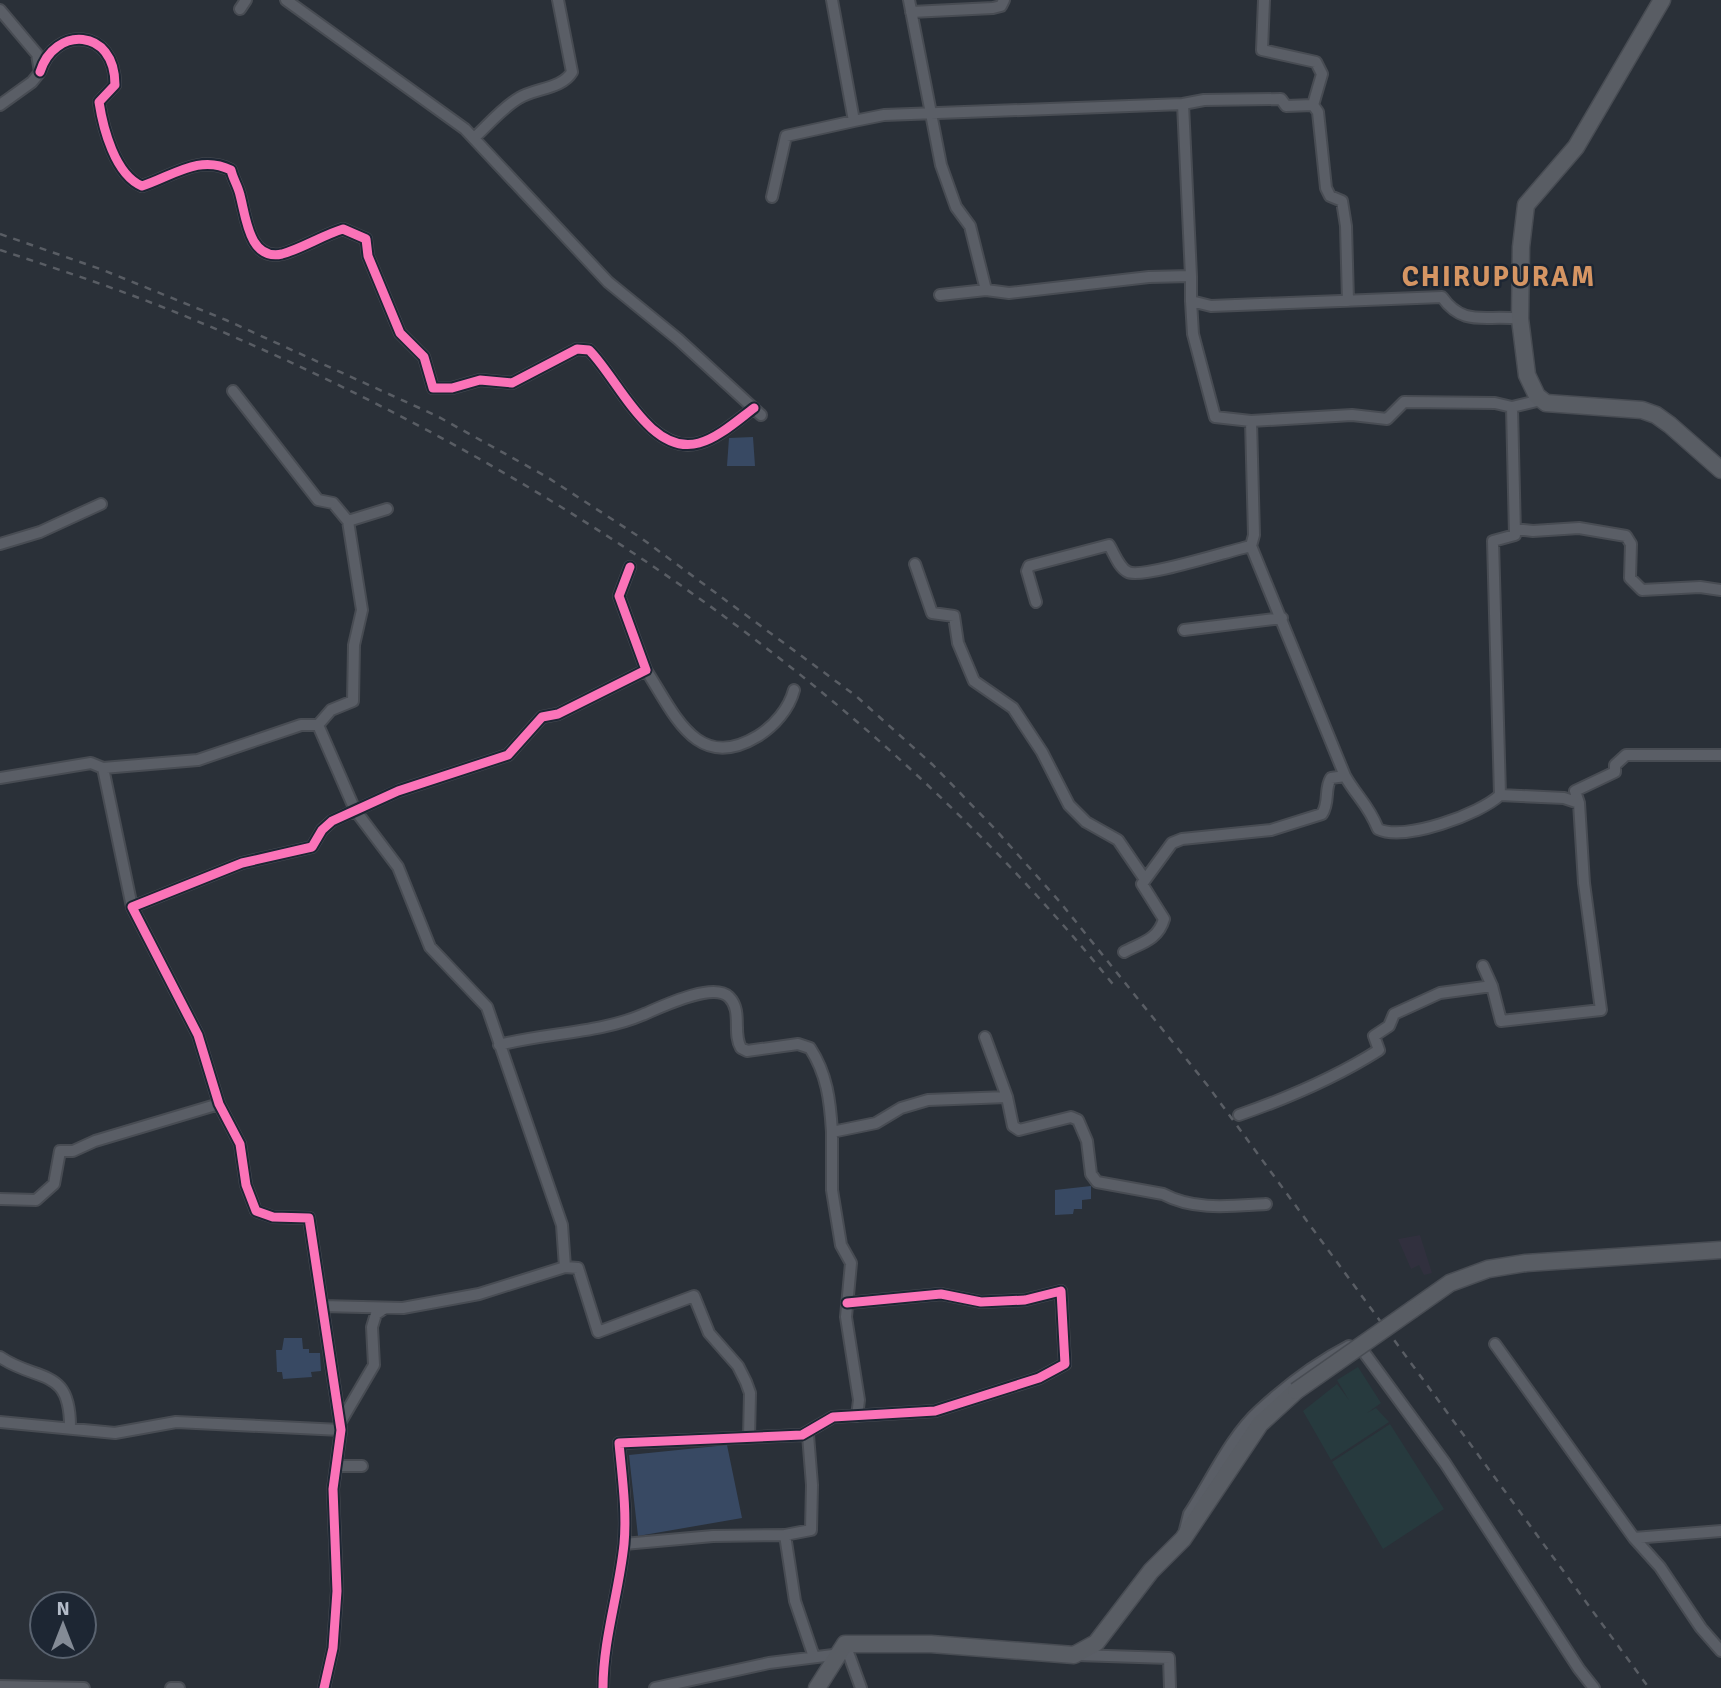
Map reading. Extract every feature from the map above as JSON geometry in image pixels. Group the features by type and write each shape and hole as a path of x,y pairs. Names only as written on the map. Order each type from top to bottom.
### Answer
{"main road":[{"path":"1662,0 1576,147 1526,205 1521,247 1520,319 1527,375 1541,400 1553,404 1642,410 1656,415 1721,470"},
{"path":"817,1688 843,1649 920,1643 1074,1655 1096,1643 1151,1571 1183,1539 1261,1424 1296,1391 1450,1283 1488,1269 1721,1250"}],"street":[{"path":"0,105 32,82 40,72 44,59 69,42 83,39 97,41 107,53 115,75 115,85 99,102 101,113 115,154 132,182 142,186 189,167 215,162 231,170 241,196 241,208 254,240 260,250 268,255 284,253 343,229 366,239 368,256 400,332 424,357 433,388 452,388 480,380 512,383 577,349 589,350 643,423 687,445 702,443 757,411 608,282 465,129 286,0"},
{"path":"474,138 519,97 546,89 569,77 572,72 558,0"},
{"path":"832,0 854,121"},
{"path":"909,0 930,116 942,165 956,207 970,226 986,290"},
{"path":"911,12 993,8 1002,6 1004,0"},
{"path":"1264,0 1262,50 1316,62 1322,74 1313,105 1322,140 1326,188 1330,196 1342,201 1346,226 1348,301"},
{"path":"0,10 37,54 40,72"},
{"path":"772,197 786,136 884,115 930,116 1265,98 1281,99 1286,106 1313,105"},
{"path":"1183,104 1193,334 1214,417 1251,421 1352,415 1387,419 1404,402 1495,403 1512,407 1541,400"},
{"path":"940,295 986,290 1009,293 1149,277 1191,276"},
{"path":"1191,301 1211,306 1443,297 1453,313 1470,318 1497,315 1520,319"},
{"path":"0,778 91,763 103,768 198,760 301,725 318,725 331,710 353,701 354,645 362,610 348,521 333,503 318,500 233,391"},
{"path":"1251,421 1254,535 1251,546 1345,776 1354,791 1367,803 1378,829 1386,833 1409,832 1488,807 1500,795 1493,541 1515,535 1512,407"},
{"path":"0,544 40,532 102,504"},
{"path":"348,521 387,509"},
{"path":"1515,529 1533,531 1579,528 1626,536 1631,544 1630,578 1642,590 1700,587 1721,590"},
{"path":"1036,602 1027,571 1030,566 1109,545 1128,573 1148,574 1251,546"},
{"path":"915,565 932,613 954,616 958,643 974,681 1013,708 1042,752 1069,805 1086,822 1118,840 1144,878"},
{"path":"630,567 619,596 646,670 693,736 705,747 724,750 769,729 791,701 794,690"},
{"path":"1184,630 1282,618"},
{"path":"132,907 242,863 312,847 332,821 398,791 508,755 542,717 558,714 646,670"},
{"path":"318,725 355,810 394,858 429,947 487,1007 562,1225 565,1267"},
{"path":"1483,966 1492,985 1500,1021 1601,1010 1584,883 1579,803 1575,791 1615,772 1615,765 1626,755 1721,755"},
{"path":"103,768 132,907 198,1035 219,1104 240,1144 246,1185 256,1211 273,1217 309,1218 341,1426 333,1489 337,1591 333,1648 324,1688"},
{"path":"1124,952 1153,939 1164,919 1142,884 1172,843 1182,839 1271,831 1322,814 1327,807 1328,783 1331,778 1345,776"},
{"path":"1500,795 1564,798 1579,803"},
{"path":"1239,1115 1285,1099 1361,1064 1379,1051 1374,1036 1389,1026 1394,1014 1440,993 1492,985"},
{"path":"499,1045 544,1034 622,1022 667,1002 718,992 728,995 733,1004 738,1019 737,1038 741,1048 747,1051 798,1045 810,1048 822,1067 829,1096 832,1190 841,1245 851,1264 847,1303 850,1351 859,1400 857,1416"},
{"path":"985,1037 1007,1097 1013,1126 1019,1130 1071,1117 1078,1120 1087,1141 1091,1174 1103,1185 1163,1194 1173,1199 1213,1207 1266,1204"},
{"path":"832,1132 876,1123 914,1102 1007,1097"},
{"path":"0,1199 36,1200 54,1184 60,1151 74,1150 95,1141 219,1104"},
{"path":"322,1307 403,1308 479,1294 565,1267 578,1268 598,1332 694,1296 709,1334 738,1366 746,1382 750,1393 749,1437"},
{"path":"802,1435 833,1417 936,1411 1038,1378 1065,1364 1061,1292 1025,1300 981,1302 942,1294 847,1303"},
{"path":"341,1426 374,1364 372,1327 376,1314 386,1308"},
{"path":"1495,1343 1634,1538 1660,1567 1701,1628 1721,1651"},
{"path":"1183,1539 1189,1514 1242,1431 1259,1410 1326,1358 1349,1346 1363,1351 1445,1463 1579,1670 1594,1688"},
{"path":"0,1357 11,1365 47,1376 57,1382 68,1403 70,1429"},
{"path":"0,1422 115,1433 176,1422 341,1426"},
{"path":"603,1688 609,1626 624,1544 619,1443 808,1435 812,1485 811,1530 785,1535 713,1536 624,1544"},
{"path":"336,1466 362,1466"},
{"path":"1634,1538 1721,1531"},
{"path":"785,1535 795,1601 814,1657"},
{"path":"655,1688 843,1649 861,1688"},
{"path":"1074,1655 1169,1658 1170,1688"},
{"path":"0,1686 84,1688"},
{"path":"171,1688 179,1688"}],"shaded area":[{"path":"1420,1235 1432,1273 1424,1275 1419,1265 1411,1269 1398,1239"}],"green space":[{"path":"1358,1367 1381,1403 1367,1413 1376,1408 1389,1422 1331,1460 1303,1411 1337,1384 1349,1400 1337,1380"},
{"path":"1390,1424 1444,1509 1383,1549 1332,1462"}],"water":[{"path":"753,437 755,466 727,466 729,438"},
{"path":"1091,1186 1091,1199 1082,1200 1082,1209 1074,1209 1073,1214 1055,1215 1055,1190"},
{"path":"284,1338 302,1338 303,1349 309,1349 309,1353 320,1353 321,1371 311,1372 312,1377 283,1379 282,1372 277,1372 276,1350 282,1350"},
{"path":"727,1445 742,1518 638,1536 629,1455"}],"railway":[{"path":"0,234 103,270 226,320 437,416 547,477 641,538 856,696 933,765 995,829 1060,902 1208,1086 1649,1688"},
{"path":"0,250 169,309 323,378 451,443 576,516 696,596 811,683 920,778 1022,879 1116,988"}],"cycle path":[{"path":"40,72 47,57 58,46 70,41 95,43 105,52 112,66 115,85 99,102 107,137 124,172 142,186 197,165 208,164 231,170 247,225 262,251 282,254 343,229 366,239 368,256 400,333 424,357 433,388 452,388 480,380 512,383 577,349 589,350 650,427 665,438 681,444 699,443 713,437 754,408"},
{"path":"324,1688 333,1648 337,1591 333,1489 341,1430 309,1218 273,1217 256,1211 246,1185 240,1144 219,1104 198,1035 132,907 242,863 312,847 322,830 332,821 398,791 508,755 542,717 558,714 646,670 619,596 630,567"},
{"path":"603,1688 625,1532 619,1443 802,1435 833,1417 935,1411 1039,1378 1065,1364 1061,1291 1025,1300 981,1302 941,1294 847,1303"}],"district":[{"name":"CHIRUPURAM","path":"1499,276"}]}
